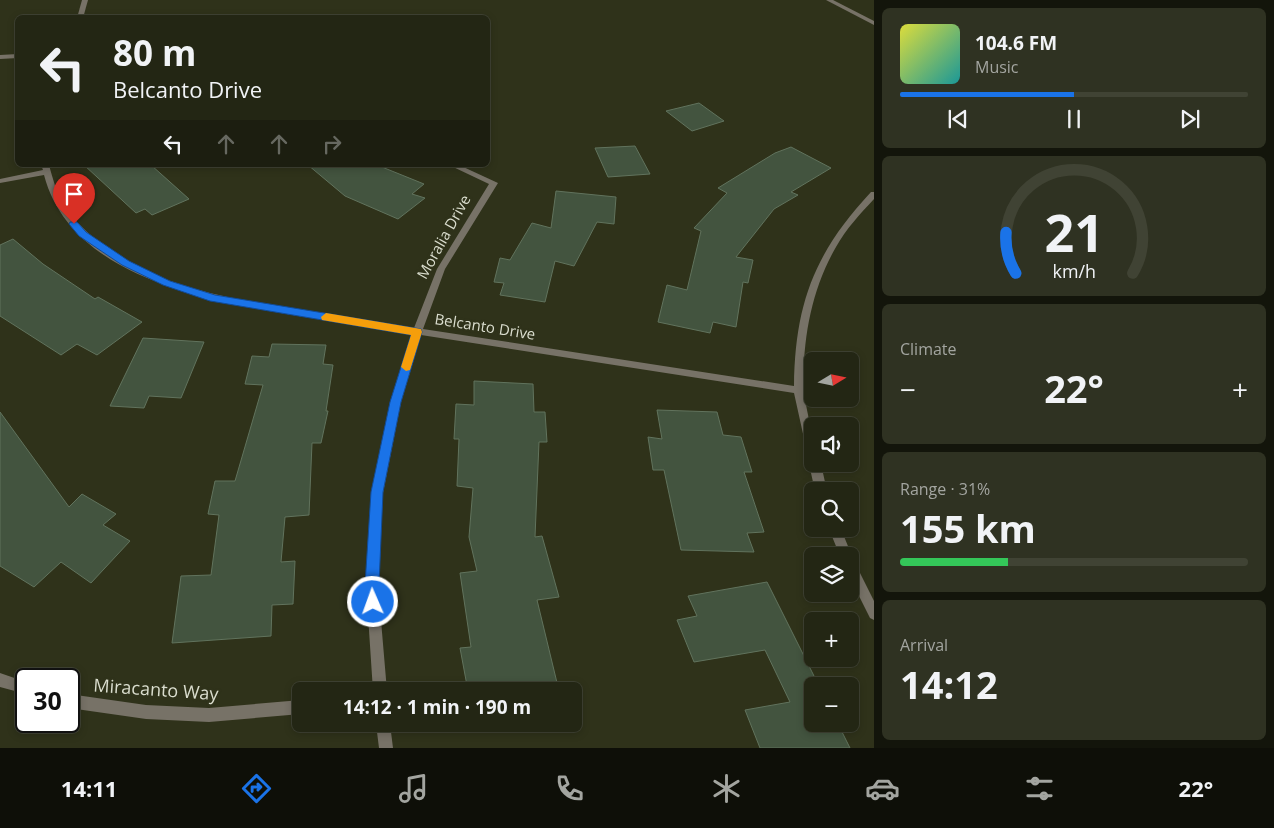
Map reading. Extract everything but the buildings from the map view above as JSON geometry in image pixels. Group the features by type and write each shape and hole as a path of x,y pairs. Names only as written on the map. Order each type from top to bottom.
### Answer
{"street":[{"path":"81,15 85,0"},
{"path":"829,0 874,23"},
{"path":"0,57 15,56"},
{"name":"Moralia Drive","path":"379,682 372,585 377,492 396,402 417,332 442,269 462,232 494,183 458,167"},
{"path":"0,181 46,168"},
{"name":"Belcanto Drive","path":"46,168 54,196 65,215 82,234 125,263 166,283 214,298 417,332 799,390"},
{"path":"805,417 799,390 802,328 814,287 830,248 853,216 874,194"},
{"path":"859,583 874,614"},
{"path":"0,680 15,685"},
{"name":"Miracanto Way","path":"80,703 146,712 209,715 292,708"},
{"path":"384,732 386,748"}],"slow traffic":[{"path":"326,317 417,332 406,367"}],"route":[{"path":"74,224 82,234 125,263 166,283 214,298 417,332 396,402 377,492 372,585 373,602"}]}
